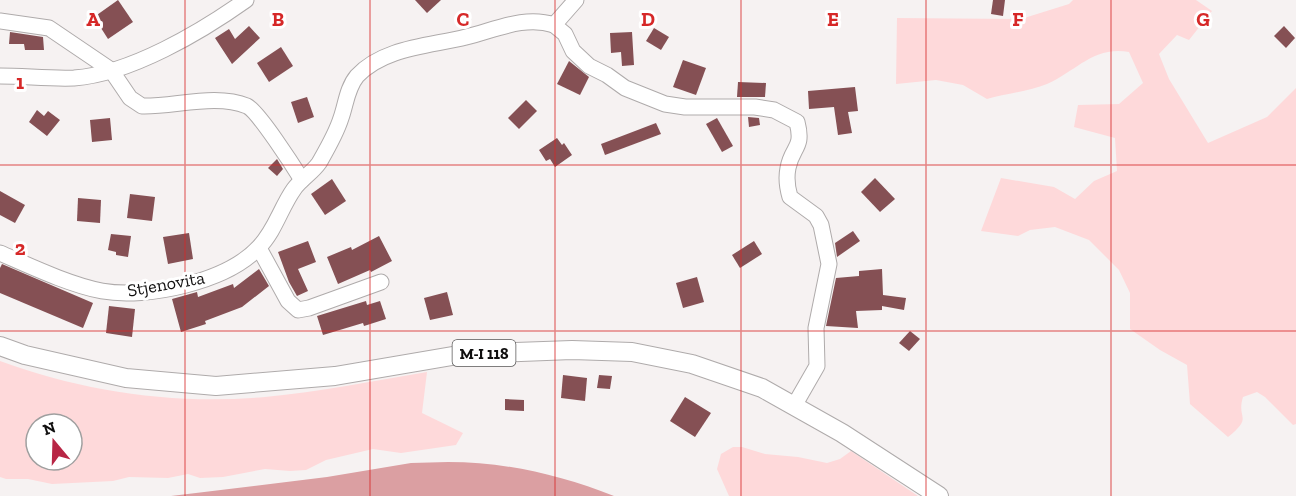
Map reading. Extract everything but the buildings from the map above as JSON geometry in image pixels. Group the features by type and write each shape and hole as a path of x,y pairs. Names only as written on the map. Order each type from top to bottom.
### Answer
{"main road":[{"name":"M-I 118","path":"0,346 25,355 126,378 216,386 335,376 464,354 572,350 632,352 692,364 762,388 842,433 939,496"}],"street":[{"path":"0,76 75,78 111,70 178,42 246,0"},
{"path":"576,0 554,26 565,34 573,51 589,66 608,75 625,88 665,104 755,107 774,110 797,122 801,139 788,165 786,183 790,197 816,216 821,225 829,264 816,328 817,366 794,406"},
{"name":"Stjenovita","path":"0,253 83,286 111,292 138,292 220,274 258,248 294,189 317,166 341,118 350,88 357,76 374,63 411,48 485,33 520,22 532,20 554,26"},
{"path":"0,21 49,27 111,70 130,98 141,105 226,101 249,106 291,161 302,180"},
{"path":"258,248 288,301 298,310 381,282"}],"shaded area":[{"path":"1073,0 1196,0 1212,11 1189,40 1177,35 1159,54 1169,79 1208,143 1267,117 1296,88 1296,424 1293,425 1257,392 1243,397 1242,421 1228,437 1190,404 1187,365 1130,329 1130,293 1119,270 1089,240 1055,227 1030,230 1018,236 981,231 1001,178 1054,187 1075,199 1094,181 1117,171 1115,138 1074,127 1078,105 1119,104 1143,83 1129,52 1116,51 1095,56 1047,84 987,99 963,85 936,80 896,84 897,18 1021,19 1069,4"},
{"path":"0,361 64,381 97,388 130,394 197,399 285,395 427,372 422,413 463,433 456,445 401,453 373,449 326,460 306,470 265,469 223,477 200,478 188,474 168,478 129,477 113,481 52,484 28,479 0,477"},
{"path":"733,447 827,463 840,459 851,451 918,496 729,496 717,469 721,454"},
{"path":"411,463 491,464 533,471 614,496 171,496 327,477"}]}
